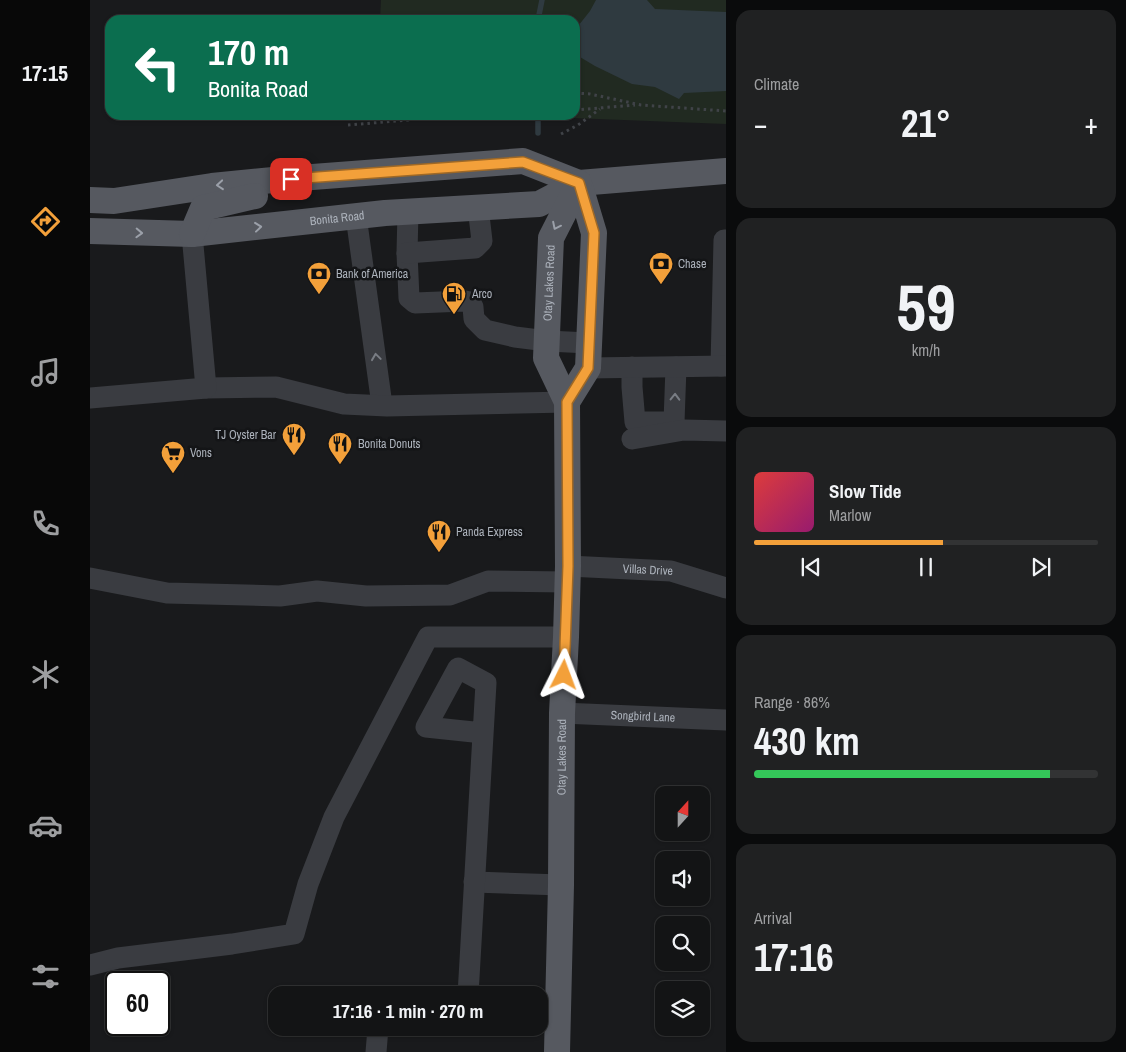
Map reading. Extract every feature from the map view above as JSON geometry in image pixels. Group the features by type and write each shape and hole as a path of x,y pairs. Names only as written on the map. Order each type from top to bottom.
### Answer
{"main road":[{"name":"Bonita Road","path":"90,200 114,201 212,186 273,180 523,162 579,183"},
{"name":"Bonita Road","path":"90,230 192,234 356,216 539,204 579,183 726,171"},
{"path":"192,234 203,208 260,195 273,180"},
{"name":"Otay Lakes Road","path":"557,1052 561,885 562,713 567,574 567,402 546,358 546,341 551,238 579,183"},
{"path":"567,402 588,356 594,233 579,183"}],"street":[{"path":"407,253 475,248 482,242 478,207"},
{"path":"408,212 409,298 415,303 465,300 470,302 473,307 474,320 485,330 546,341 588,356 632,367 724,366 724,240 726,240"},
{"path":"356,216 382,406"},
{"path":"192,234 206,388"},
{"path":"632,367 635,422 674,422 676,367"},
{"path":"90,398 206,388 276,387 344,404 382,406 567,402"},
{"path":"632,439 684,430 726,431"},
{"name":"Villas Drive","path":"90,578 167,593 280,596 317,591 366,596 450,595 488,581 567,574 671,571 726,588"},
{"path":"90,965 118,958 232,944 294,934 308,884 334,817 428,638 566,637"},
{"name":"Songbird Lane","path":"562,713 726,720"},
{"path":"468,986 483,733"},
{"path":"474,882 561,885"},
{"path":"376,1052 377,1036"}],"path":[{"path":"580,93 641,105 726,111"},
{"path":"580,110 641,105"},
{"path":"561,134 578,125 600,108"},
{"path":"348,125 408,120"}],"shaded area":[{"path":"381,0 726,0 726,124 580,118 580,15 380,15"},
{"path":"596,0 647,0 655,9 726,12 726,91 684,93 679,99 655,87 632,84 595,66 580,57 580,24"}],"waterway":[{"path":"539,15 542,0"},
{"path":"538,120 538,133"}],"place":[{"name":"Chase","path":"661,285"},
{"name":"Bank of America","path":"319,295"},
{"name":"Arco","path":"454,315"},
{"name":"TJ Oyster Bar","path":"294,456"},
{"name":"Bonita Donuts","path":"340,465"},
{"name":"Vons","path":"173,474"},
{"name":"Panda Express","path":"439,553"}],"route":[{"path":"291,179 523,162 579,183 594,233 588,368 567,402 568,566 564,675"}]}
